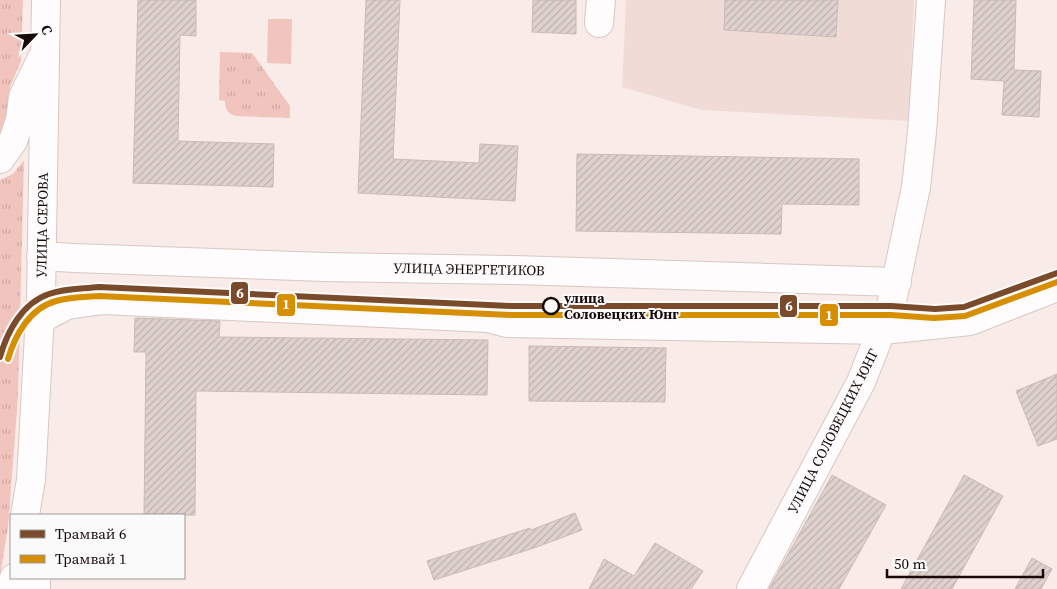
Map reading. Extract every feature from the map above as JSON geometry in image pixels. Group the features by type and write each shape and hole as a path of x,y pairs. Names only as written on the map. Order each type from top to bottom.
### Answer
{"street":[{"name":"УЛИЦА СЕРОВА","path":"33,514 31,480 41,256 46,0"},
{"name":"УЛИЦА СОЛОВЕЦКИХ ЮНГ","path":"751,589 861,382 894,296 916,188 922,132 930,0"},
{"path":"0,159 13,141 20,120 23,98 46,49"},
{"name":"УЛИЦА ЭНЕРГЕТИКОВ","path":"41,256 324,267 525,270 897,282"},
{"path":"39,320 67,305 103,300 488,318 507,323 882,330 970,321 1057,287"},
{"name":"УЛИЦА СЕРОВА","path":"25,514 31,480"}],"shaded area":[{"path":"626,0 914,0 909,121 701,110 622,87"}],"green space":[{"path":"0,0 23,0 21,61 10,87 11,122 0,148"},
{"path":"268,19 292,19 291,64 267,63"},
{"path":"220,52 252,53 290,106 290,118 236,116 229,112 225,101 219,100"},
{"path":"24,160 18,397 8,527 0,576 0,180 13,174"}],"building":[{"path":"138,0 196,0 196,36 180,35 178,141 274,144 273,187 133,183"},
{"path":"366,0 400,0 393,159 479,163 480,144 518,146 515,201 358,193"},
{"path":"533,0 576,0 576,34 532,32"},
{"path":"725,0 838,0 836,37 724,30"},
{"path":"974,0 1016,0 1014,70 1041,71 1039,117 1002,115 1004,81 971,79"},
{"path":"577,154 859,159 859,205 782,204 781,234 576,231"},
{"path":"135,318 220,321 219,337 488,340 487,395 196,391 195,515 144,514 146,352 134,352"},
{"path":"529,346 666,348 665,402 529,401"},
{"path":"1057,374 1057,439 1038,446 1016,391"},
{"path":"832,475 886,505 839,589 769,589"},
{"path":"964,475 1003,496 952,589 901,589"},
{"path":"575,513 582,530 534,548 434,580 427,561 530,528 531,530"},
{"path":"655,543 703,571 691,589 589,589 604,559 634,576"},
{"path":"1032,558 1052,569 1041,589 1015,589"}],"tram line":[{"name":"6","path":"0,357 11,328 23,311 39,298 61,291 99,287 511,306 891,306 935,309 964,307 1057,273"},
{"name":"1","path":"8,359 19,332 31,316 56,301 83,297 99,296 511,315 891,315 934,318 965,316 1057,282"}],"place":[{"name":"улица Соловецких Юнг","path":"551,306"}]}
